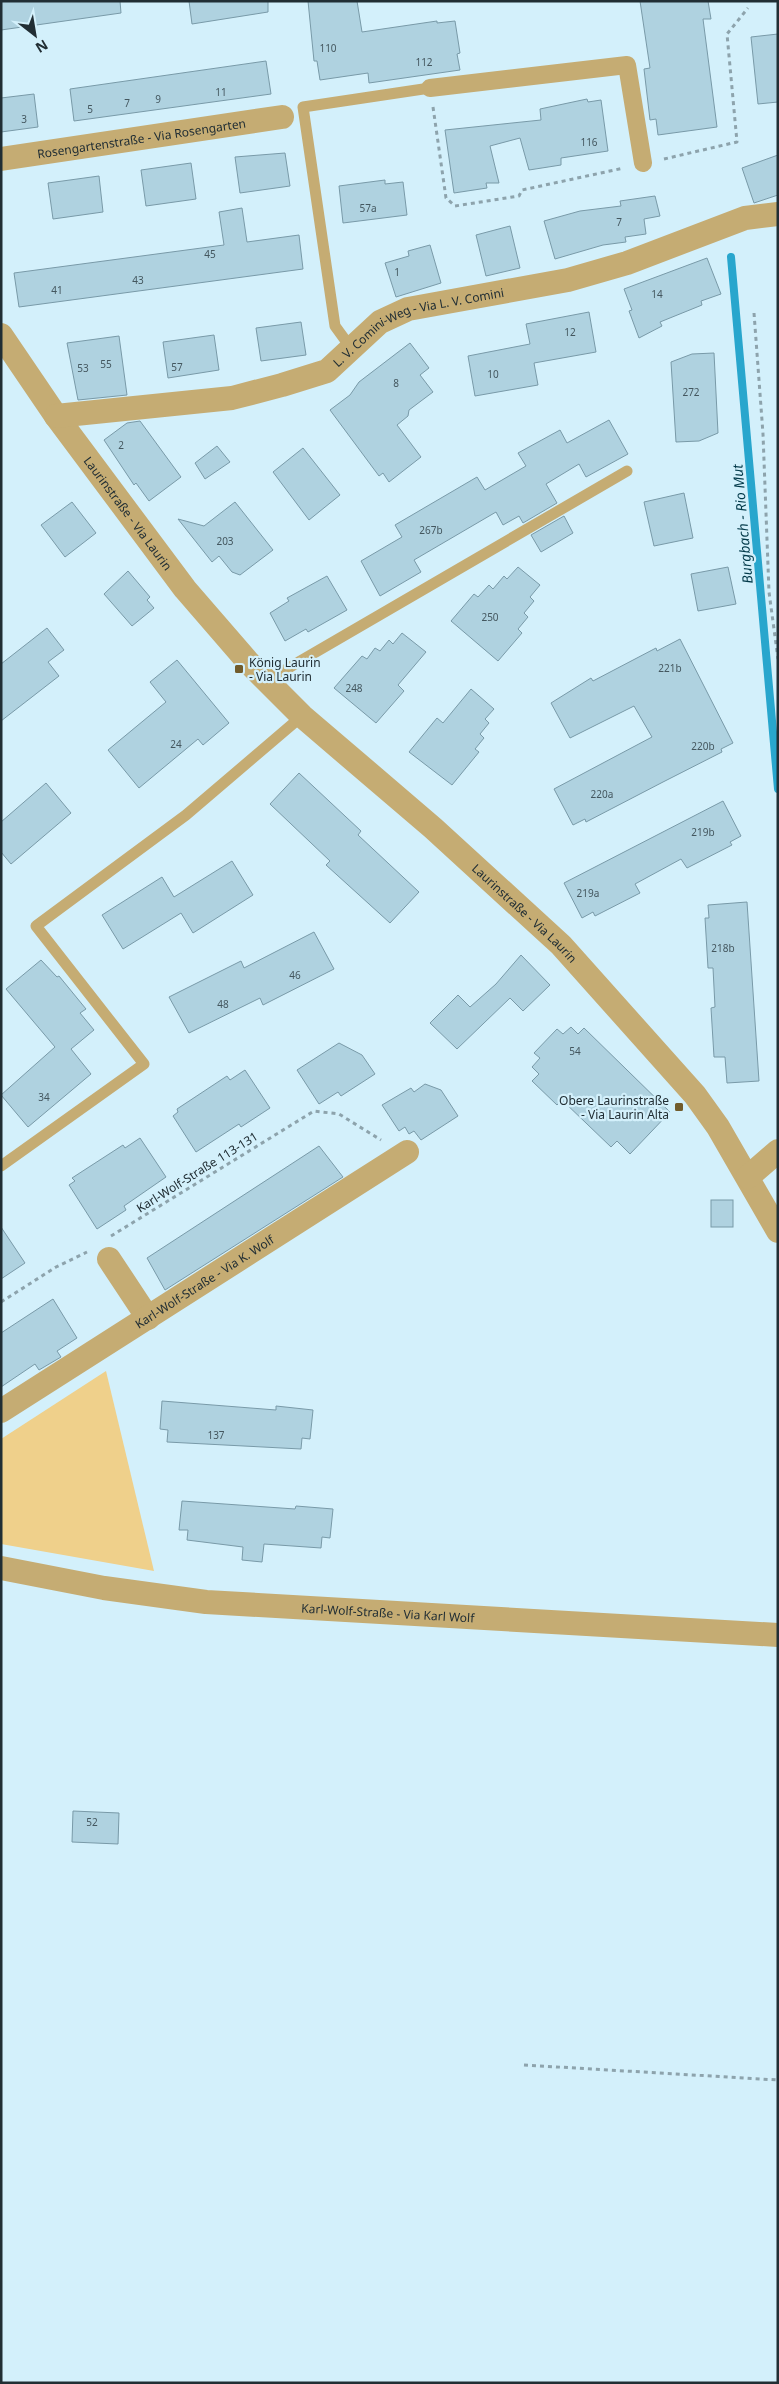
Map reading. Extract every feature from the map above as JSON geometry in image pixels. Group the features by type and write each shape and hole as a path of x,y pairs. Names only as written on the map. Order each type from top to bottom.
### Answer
{"street":[{"path":"430,88 628,65 643,163"},
{"name":"Rosengartenstraße - Via Rosengarten","path":"1,159 282,117"},
{"name":"L. V. Comini-Weg - Via L. V. Comini","path":"56,416 232,398 327,371 380,322 408,309 568,280 627,263 746,218 778,214"},
{"name":"Laurinstraße - Via Laurin","path":"1,334 56,416 185,589 266,681 302,716 433,828 560,945 695,1096 718,1127 778,1231"},
{"path":"748,1177 778,1151"},
{"name":"Karl-Wolf-Straße - Via K. Wolf","path":"1,1411 406,1152"},
{"path":"102,1249 148,1318"},
{"name":"Karl-Wolf-Straße - Via Karl Wolf","path":"1,1568 104,1588 206,1602 778,1635"}],"lane":[{"path":"351,348 335,326 303,107 430,88"},
{"path":"266,681 626,471"},
{"path":"1,1166 144,1064 36,926 186,815 302,716"}],"path":[{"path":"430,88 446,198 455,206 519,196 522,190 737,142 727,34 748,8"},
{"path":"754,313 763,434 769,592 778,660"},
{"name":"Karl-Wolf-Straße 113-131","path":"1,1302 56,1267 102,1249 314,1112 339,1114 364,1131 406,1152"},
{"path":"524,2064 778,2080"}],"shaded area":[{"path":"106,1371 154,1571 1,1544 1,1439"}],"building":[{"path":"1,1 120,1 121,13 1,30"},
{"path":"189,1 268,1 268,12 192,24"},
{"path":"308,1 357,1 362,32 437,21 437,23 455,21 460,53 457,54 460,70 369,83 368,73 320,80 317,61 314,61"},
{"path":"640,1 708,1 711,19 703,19 717,127 658,135 656,119 650,120 644,69 650,68"},
{"path":"778,34 778,102 758,104 751,37"},
{"path":"266,61 271,94 74,121 70,89"},
{"path":"34,94 38,127 1,132 1,98"},
{"path":"587,99 588,102 601,100 608,151 561,158 561,165 529,170 520,138 490,146 499,183 486,183 487,188 454,193 445,130 541,120 540,109"},
{"path":"285,153 290,186 240,193 235,157"},
{"path":"778,155 778,195 754,203 742,168"},
{"path":"191,163 196,199 146,206 141,170"},
{"path":"99,176 103,212 53,219 48,183"},
{"path":"385,180 385,184 403,182 407,215 343,223 339,186"},
{"path":"655,196 660,216 644,219 646,234 625,237 626,242 603,245 555,259 544,221 580,211 621,206 620,201"},
{"path":"242,208 247,242 299,235 303,269 19,307 14,273 224,245 219,212"},
{"path":"510,226 520,268 486,276 476,235"},
{"path":"430,245 441,283 396,297 385,263 409,256 408,251"},
{"path":"707,258 721,294 701,301 702,305 660,322 662,326 639,338 629,311 632,310 624,289"},
{"path":"589,312 596,352 534,363 538,385 475,396 468,356 530,344 526,324"},
{"path":"301,322 306,355 261,361 256,328"},
{"path":"214,335 219,370 168,378 163,342"},
{"path":"119,336 127,395 78,400 67,343"},
{"path":"410,343 429,368 420,375 433,392 409,410 408,416 397,425 421,457 389,482 383,473 379,476 330,410 350,395 359,382"},
{"path":"714,353 718,433 699,441 676,442 671,362 692,354"},
{"path":"609,420 628,454 586,477 579,464 546,484 557,503 523,523 519,516 503,525 496,512 414,560 421,572 380,596 361,561 402,537 395,525 477,477 485,490 526,466 518,453 560,430 567,443"},
{"path":"140,421 181,477 149,501 136,483 134,485 104,440 127,423"},
{"path":"217,446 230,462 205,479 195,463"},
{"path":"303,448 340,495 309,520 273,472"},
{"path":"684,493 693,538 654,546 644,502"},
{"path":"72,502 96,533 65,557 41,525"},
{"path":"235,502 273,550 240,575 232,572 219,556 212,562 178,519 204,526"},
{"path":"564,516 573,533 541,552 531,535"},
{"path":"518,567 540,585 530,597 534,601 524,613 528,617 518,629 522,633 498,661 451,621 474,594 478,597 489,585 493,589 504,576 507,579"},
{"path":"728,567 736,604 698,611 691,574"},
{"path":"128,571 150,597 147,600 154,608 132,626 104,594"},
{"path":"327,576 347,610 308,632 306,629 285,641 270,613 289,601 287,598"},
{"path":"47,628 64,650 48,662 59,676 1,721 1,664"},
{"path":"402,633 426,652 398,685 404,691 376,723 334,688 362,656 367,659 375,648 380,651 389,640 393,644"},
{"path":"680,639 733,743 721,749 722,752 586,822 585,819 573,825 554,789 652,737 634,706 570,738 551,703 591,678 593,681 656,648 657,651"},
{"path":"177,660 229,723 203,745 198,739 139,788 108,750 166,702 150,682"},
{"path":"471,689 494,709 485,719 489,723 480,734 484,738 475,749 479,752 452,785 409,752 437,718 443,723"},
{"path":"299,773 361,831 358,835 419,892 390,923 326,865 330,861 270,804"},
{"path":"46,783 71,813 11,864 1,852 1,822"},
{"path":"723,801 741,836 730,842 732,845 687,868 681,859 635,884 640,893 595,916 593,912 582,918 564,883"},
{"path":"232,861 253,895 193,933 181,913 123,949 102,915 162,877 174,897"},
{"path":"747,902 759,1081 727,1083 725,1057 714,1057 711,1008 715,1007 713,968 708,968 705,918 709,918 708,905"},
{"path":"314,932 334,969 263,1005 260,998 189,1033 169,997 241,961 244,968"},
{"path":"521,955 550,985 523,1011 510,998 457,1049 430,1023 458,995 470,1007 496,984"},
{"path":"41,960 57,977 59,976 86,1009 80,1013 94,1030 71,1049 91,1074 28,1127 1,1095 55,1047 6,989"},
{"path":"571,1027 578,1034 584,1028 670,1112 630,1154 617,1141 611,1147 562,1100 557,1105 532,1081 539,1074 532,1067 540,1058 534,1053 557,1029 563,1034"},
{"path":"339,1043 362,1055 375,1074 341,1096 338,1092 319,1104 297,1070"},
{"path":"245,1070 270,1108 241,1127 239,1124 196,1152 173,1116 178,1112 177,1109 227,1076 230,1080"},
{"path":"425,1084 441,1090 458,1116 421,1140 414,1131 409,1134 405,1127 399,1131 382,1105 411,1088 414,1092"},
{"path":"140,1138 166,1177 124,1206 126,1210 97,1229 69,1185 75,1181 72,1178 123,1145 125,1148"},
{"path":"319,1146 343,1177 165,1290 147,1258"},
{"path":"711,1200 733,1200 733,1227 711,1227"},
{"path":"1,1227 25,1263 1,1279"},
{"path":"53,1299 77,1338 57,1351 61,1357 39,1370 35,1364 1,1387 1,1333"},
{"path":"162,1401 276,1410 276,1406 313,1410 310,1439 302,1438 301,1449 167,1442 168,1430 160,1429"},
{"path":"182,1501 295,1509 296,1506 333,1509 330,1538 322,1537 321,1548 264,1544 262,1562 242,1560 243,1547 187,1540 188,1530 179,1530"},
{"path":"73,1811 119,1813 118,1844 72,1842"}],"waterway":[{"name":"Burgbach - Rio Mut","path":"731,257 778,789"}],"place":[{"name":"König Laurin - Via Laurin","path":"239,669"},
{"name":"Obere Laurinstraße - Via Laurin Alta","path":"679,1107"}]}
